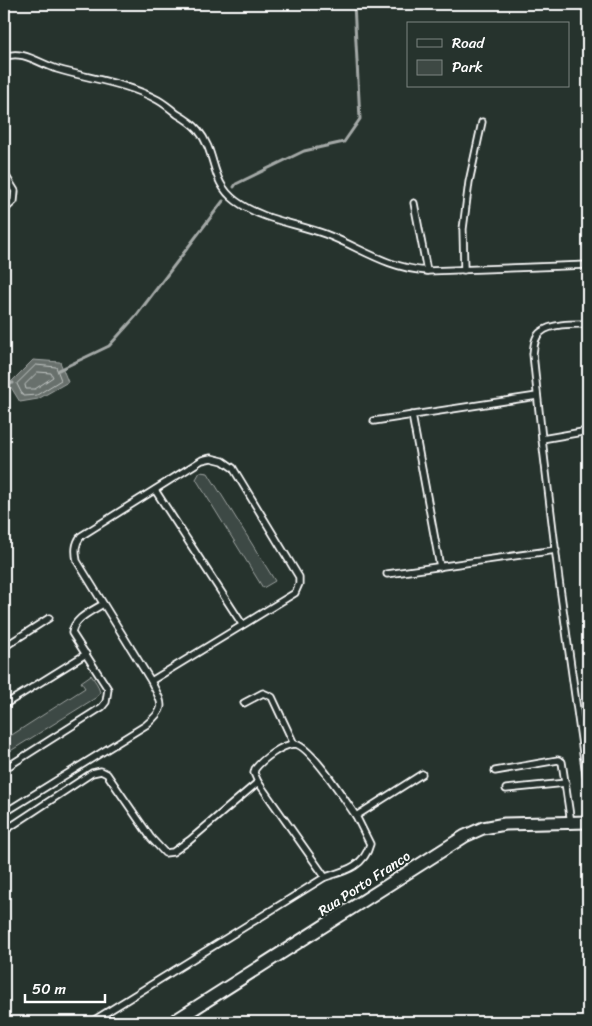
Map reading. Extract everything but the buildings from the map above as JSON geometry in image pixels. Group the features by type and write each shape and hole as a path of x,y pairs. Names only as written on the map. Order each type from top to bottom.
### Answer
{"street":[{"name":"Rua Porto Franco","path":"173,1022 465,836 483,828 505,824 588,822"}],"lane":[{"path":"4,57 16,54 24,56 54,68 132,89 158,100 196,128 207,143 215,173 222,188 236,201 284,223 325,234 392,264 427,271 588,265"},
{"path":"464,270 463,229 465,210 482,122"},
{"path":"4,173 15,191 14,200 4,210"},
{"path":"414,202 427,271"},
{"path":"588,324 552,327 540,332 535,341 533,354 556,550 588,789"},
{"path":"374,421 537,396"},
{"path":"412,415 440,567"},
{"path":"542,439 588,432"},
{"path":"4,813 146,724 159,714 161,708 160,700 151,681 77,561 75,552 77,542 81,536 202,460 212,458 223,461 233,468 299,577 299,584 295,592 151,681"},
{"path":"156,490 242,624"},
{"path":"386,574 556,550"},
{"path":"4,769 102,708 106,702 108,689 72,633 73,628 83,617 103,604"},
{"path":"4,647 49,618"},
{"path":"4,705 86,654"},
{"path":"244,703 263,694 272,697 294,744"},
{"path":"90,1022 325,877 350,870 363,860 368,853 370,844 356,816 316,760 304,748 294,744 280,749 258,766 254,773 258,782 325,877"},
{"path":"495,772 558,760 562,762 570,823"},
{"path":"4,831 92,773 101,770 107,774 151,838 165,853 173,852 190,840 258,782"},
{"path":"356,816 422,774"},
{"path":"506,789 566,783"}],"green space":[{"path":"200,472 208,473 275,581 263,588 196,479"},
{"path":"91,675 100,692 97,697 4,755 4,740 85,688 81,682"}],"water":[{"path":"33,360 60,362 68,382 38,399 20,402 9,384"}],"waterway":[{"path":"234,187 236,184 304,151 344,142 360,119 354,4"},
{"path":"59,370 109,346 136,316 223,201"},
{"path":"4,385 13,383"}]}
